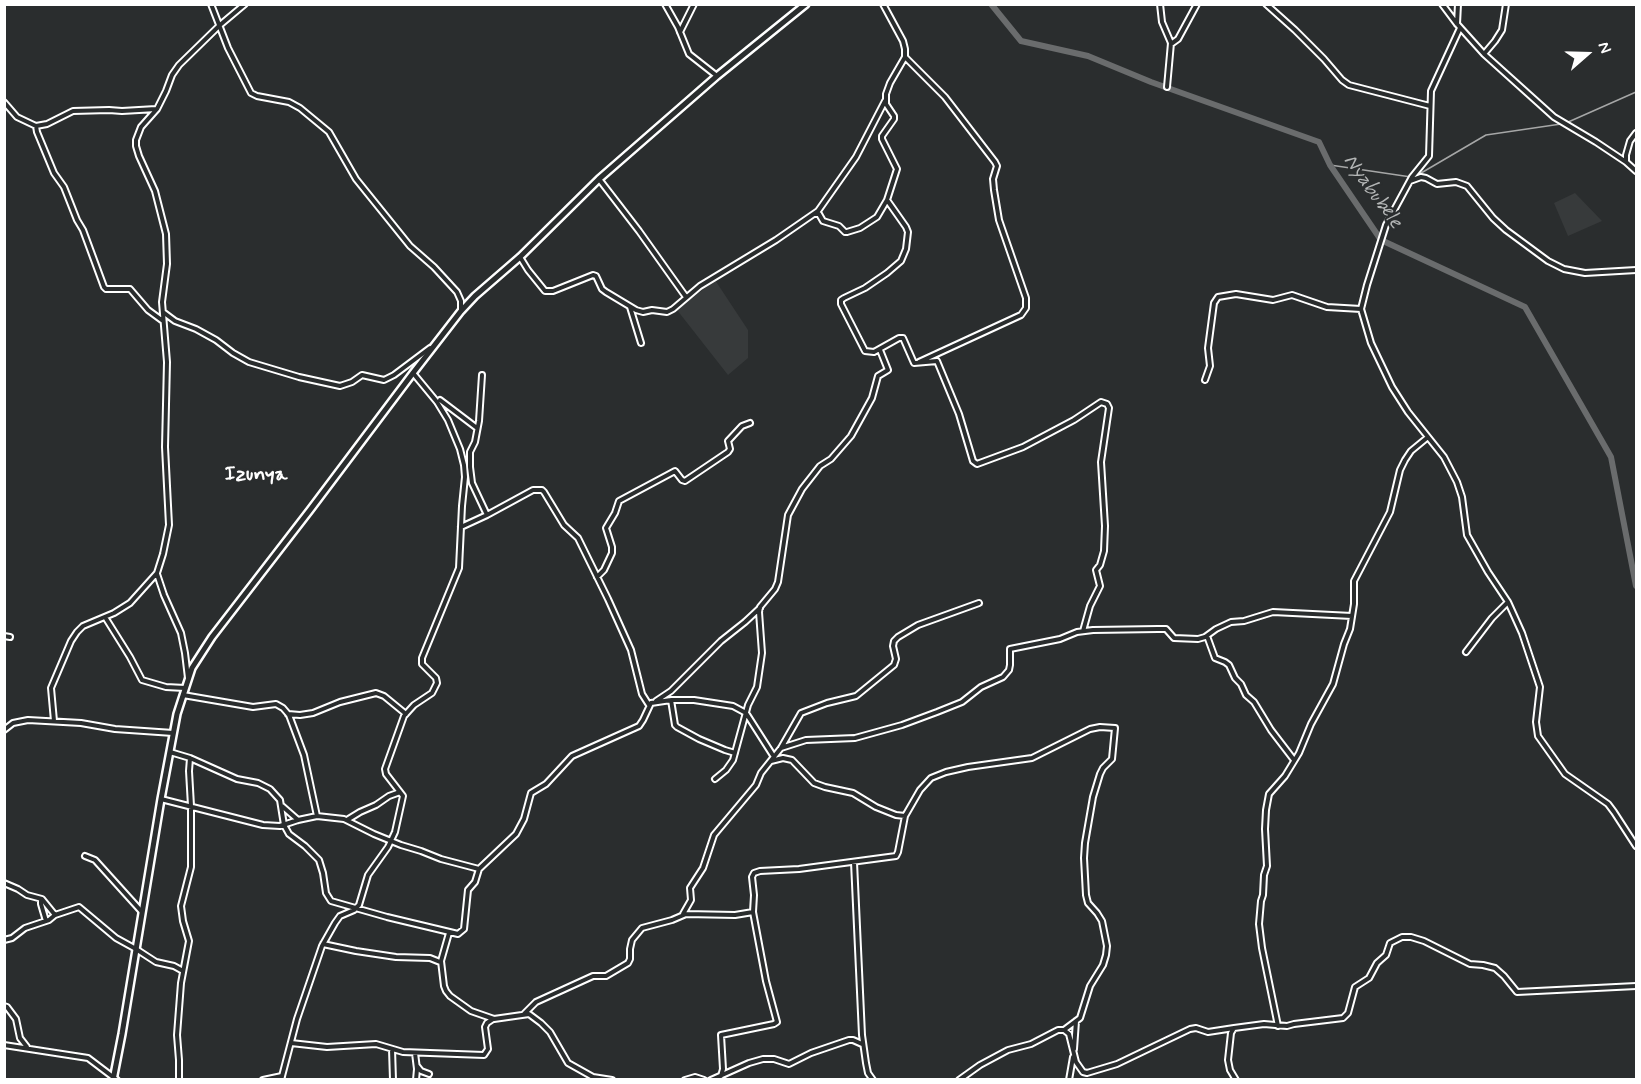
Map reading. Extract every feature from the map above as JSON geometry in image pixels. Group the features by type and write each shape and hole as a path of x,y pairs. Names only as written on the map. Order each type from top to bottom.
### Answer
{"street":[{"path":"211,4 228,48 252,93 290,102 329,132 356,179 410,246 457,292 461,301 461,311"},
{"path":"54,721 51,687 71,641 82,626 105,617 130,603 157,573 169,525 165,447 167,362 162,312 167,264 166,234 154,190 136,146 136,140 141,127 157,109 179,65 245,4"},
{"path":"665,4 680,32 688,54 717,76"},
{"path":"680,32 694,4"},
{"path":"4,1045 88,1058 114,1079 173,733 192,668 212,637 461,311 600,179 717,76 806,4"},
{"path":"520,256 544,291 553,291 593,275 606,292 630,307 643,312 654,310 667,312 700,286 814,215 825,203 856,157 885,100 890,83 905,57 903,41 883,4"},
{"path":"1160,4 1162,22 1171,44 1167,87"},
{"path":"1171,44 1178,39 1197,4"},
{"path":"1442,4 1458,26 1484,54 1554,117 1626,162 1636,171"},
{"path":"1458,4 1458,26 1430,95 1429,156 1410,181 1386,225 1366,285 1361,309 1378,359 1408,412 1444,457 1461,490 1467,535 1508,602 1522,633 1540,687 1536,722 1538,736 1565,774 1608,804 1636,846"},
{"path":"1484,54 1502,30 1506,4"},
{"path":"1268,5 1349,86 1430,106"},
{"path":"905,57 945,97 995,162 997,166 993,179 999,220 1026,298 1026,308 1022,315 916,364"},
{"path":"814,215 818,214 823,221 839,225 845,232 860,228 877,217 887,200 897,170 882,139 894,120 885,100"},
{"path":"4,102 17,117 36,126 47,124 73,111 157,109"},
{"path":"36,126 54,172 64,187 77,220 86,235 104,287 106,290 130,289 148,310 163,322"},
{"path":"1626,162 1630,141 1636,134"},
{"path":"1410,181 1421,177 1437,184 1456,182 1467,186 1499,224 1542,258 1564,269 1585,273 1636,270"},
{"path":"600,179 686,297"},
{"path":"887,200 908,232 906,249 901,261 887,273 841,300 845,313 865,351 880,350 899,338 903,338 912,361 916,364"},
{"path":"1205,380 1210,366 1208,348 1214,303 1218,297 1236,294 1273,300 1292,296 1327,307 1361,309"},
{"path":"630,307 640,343"},
{"path":"162,312 175,321 216,340 249,362 299,378 340,386 362,375 384,380 436,344"},
{"path":"170,752 190,758 237,779 265,786 279,798 284,825 289,834 319,860 326,893 331,900 378,915 458,934 464,929 468,890 475,882 479,869 516,834 524,819 532,791 546,784 572,756 639,726 651,704 671,691 714,648 745,622 775,589 783,552 785,526 792,507 820,466 831,459 851,436 872,398 878,376 888,370 880,350"},
{"path":"916,364 937,361 959,414 973,461 976,464 1023,447 1074,420 1101,402 1106,402 1108,406 1101,462 1105,526 1104,551 1096,570 1100,586 1090,606 1083,631"},
{"path":"263,1080 282,1078 297,1019 323,944 340,916 357,907 361,902 368,875 391,841 397,826 403,796 386,774 385,769 406,714 414,705 432,693 437,683 436,678 422,664 422,658 460,563 465,477 460,449 448,420 437,402 413,373"},
{"path":"482,375 478,429 470,452 470,473 474,489 487,515"},
{"path":"440,400 478,429"},
{"path":"597,577 604,570 612,553 606,528 619,501 675,471 685,481 729,450 728,441 742,426 750,423"},
{"path":"1278,1026 1261,940 1260,909 1268,862 1265,842 1269,794 1285,776 1333,684 1350,629 1354,604 1354,581 1389,512 1400,470 1408,455 1428,437"},
{"path":"461,527 533,490 542,490 564,525 578,538 631,650 642,694 651,704"},
{"path":"157,573 181,633 188,680"},
{"path":"1466,652 1492,618 1508,602"},
{"path":"683,915 691,900 690,888 703,868 714,835 756,785 801,713 827,703 856,696 891,669 896,661 893,642 897,638 925,622 979,603"},
{"path":"715,778 728,767 735,753 750,699 757,687 762,641 758,619 760,607"},
{"path":"781,748 806,740 855,738 902,725 937,712 962,702 980,688 1003,677 1009,670 1010,649 1060,639 1083,631 1166,629 1174,638 1198,639 1231,622 1244,621 1273,612 1352,616"},
{"path":"105,617 142,680 217,702 253,707 276,704 281,706 297,732 317,816"},
{"path":"1207,636 1215,658 1229,665 1246,695 1254,702 1271,730 1294,760"},
{"path":"288,714 313,713 340,702 376,693 384,696 406,714"},
{"path":"651,704 671,700 694,700 733,706 746,713 773,759"},
{"path":"671,700 677,728 735,753"},
{"path":"4,730 13,723 28,720 173,733"},
{"path":"721,1076 723,1065 721,1035 777,1022 766,981 753,912 752,874 896,856 905,816 920,790 931,778 980,765 1032,758 1090,729 1100,727 1114,729 1112,759 1103,768 1093,797 1084,858 1086,895 1088,903 1102,921 1107,945 1106,955 1103,965 1090,986 1080,1018 1064,1030 1058,1030 1031,1044 1008,1050 980,1065 959,1080"},
{"path":"179,1080 177,1035 183,970 189,941 183,921 182,906 191,867 190,758"},
{"path":"773,759 792,760 814,783 853,793 876,807 905,816"},
{"path":"347,820 388,796 400,792"},
{"path":"161,799 263,825 284,825 317,816 347,820 391,841 441,860 479,869"},
{"path":"281,806 298,820"},
{"path":"85,856 95,860 143,913"},
{"path":"854,862 863,1044 868,1073 873,1080"},
{"path":"4,883 18,888 27,895 41,899 55,915"},
{"path":"41,899 46,921"},
{"path":"4,940 15,936 25,928 79,907 116,938 156,962 183,970"},
{"path":"524,1014 536,1002 593,976 606,976 628,963 632,940 641,929 694,913 735,915 753,912"},
{"path":"449,933 441,962 446,991 471,1011 494,1019"},
{"path":"1064,1030 1069,1034 1074,1056 1083,1072 1092,1072 1131,1058 1190,1029 1196,1028 1208,1032 1264,1024 1278,1026 1340,1019 1346,1016 1354,987 1369,978 1377,963 1386,955 1390,943 1411,937 1470,964 1483,964 1495,968 1517,992 1636,986"},
{"path":"323,944 396,957 430,958 441,962"},
{"path":"4,1006 8,1007 16,1019 20,1038 27,1048"},
{"path":"291,1043 327,1047 376,1044 415,1053 485,1055 488,1050 485,1027 487,1023 494,1019 524,1014 534,1017 550,1032 568,1062 590,1077 612,1080"},
{"path":"1069,1080 1074,1056 1076,1022"},
{"path":"1234,1028 1231,1034 1228,1060 1230,1070 1236,1080"},
{"path":"711,1080 728,1071 763,1059 774,1059 789,1064 811,1053 849,1040 863,1044"},
{"path":"392,1049 393,1080"},
{"path":"415,1053 416,1080"},
{"path":"417,1066 421,1071 429,1074"},
{"path":"685,1080 695,1077 704,1080"}],"shaded area":[{"path":"1575,193 1602,221 1568,236 1554,203"},
{"path":"715,280 748,330 748,358 728,375 677,310"}],"waterway":[{"name":"Nyabubele","path":"991,4 1021,41 1088,56 1151,82 1319,142 1330,165 1381,240 1525,307 1611,457 1636,586"},
{"path":"1566,123 1636,92"},
{"path":"1416,176 1486,135 1561,124"},
{"path":"1330,165 1411,177"}],"district":[{"name":"Izunya","path":"256,476"}]}
